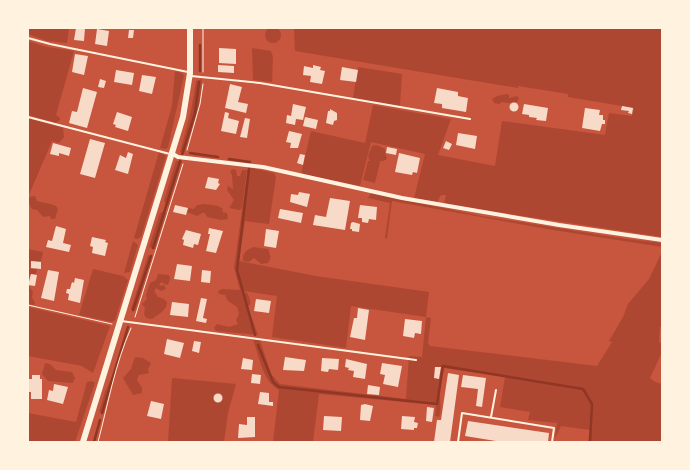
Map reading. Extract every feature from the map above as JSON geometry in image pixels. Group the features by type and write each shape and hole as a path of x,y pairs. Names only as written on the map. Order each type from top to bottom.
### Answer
{"main road":[{"path":"83,442 175,155 190,74 190,28"}],"street":[{"path":"175,155 263,167 402,198 559,225 662,240"}],"lane":[{"path":"28,38 203,77 260,83 470,120"},
{"path":"28,117 175,155"},
{"path":"120,323 133,323 416,360"},
{"path":"491,418 496,390"},
{"path":"458,442 462,413 554,428 552,442"}],"path":[{"path":"98,442 116,371 133,323 200,104 203,77 203,28"},
{"path":"28,305 120,323"}],"shaded area":[{"path":"270,27 276,27 281,32 279,41 270,43 265,38 265,32"},
{"path":"28,28 69,28 67,43 47,41 28,34"},
{"path":"294,28 662,28 662,237 444,204 446,195 441,195 437,202 414,198 425,154 371,142 360,186 301,174 311,131 365,143 373,105 451,119 438,155 495,166 502,121 605,135 609,113 632,116 634,108 568,97 568,94 518,86 518,88 295,51"},
{"path":"28,41 47,47 74,51 56,115 60,120 56,123 28,115"},
{"path":"252,48 271,51 273,57 272,82 253,80"},
{"path":"358,67 402,74 400,106 353,98"},
{"path":"175,71 182,73 184,76 166,149 160,148 172,106"},
{"path":"202,79 199,106 184,154 180,152 191,111 196,81"},
{"path":"507,94 509,98 517,96 519,98 517,102 502,102 499,104 494,103 492,99 497,96"},
{"path":"28,118 63,128 64,137 59,143 52,141 28,197"},
{"path":"377,145 385,149 387,158 378,162 380,162 375,183 363,180 368,161 370,161 369,156 372,146"},
{"path":"159,152 166,156 141,237 137,239 134,238"},
{"path":"176,161 182,161 168,206 164,201"},
{"path":"248,167 274,173 276,177 269,224 245,221 239,261 316,276 429,292 426,317 351,306 346,348 272,337 277,296 244,291 244,295 246,292 250,299 250,305 247,305 258,335 216,331 214,328 217,324 229,327 238,324 236,320 239,314 237,307 228,301 225,295 219,294 218,291 222,289 240,290 234,268"},
{"path":"236,170 237,176 240,176 242,170 247,170 242,208 240,210 229,208 234,200 227,190 228,186 233,189 230,171"},
{"path":"371,193 482,216 662,243 662,247 547,229 392,201 387,239 385,238 390,203 368,198"},
{"path":"35,196 37,201 56,206 58,209 55,219 51,219 50,216 43,217 37,210 32,209 28,202 28,197"},
{"path":"197,205 218,206 223,209 222,212 227,213 228,219 221,220 207,217 205,213 197,216 187,212 189,208 194,209"},
{"path":"160,213 166,213 155,249 149,247"},
{"path":"133,241 138,245 130,272 124,273"},
{"path":"253,247 268,249 270,258 268,263 261,264 254,258 249,262 243,261 246,251"},
{"path":"28,249 43,252 41,261 31,261 30,269 37,269 36,274 30,274 28,285"},
{"path":"662,252 662,326 660,327 659,341 662,345 662,352 650,378 662,384 662,442 588,442 590,430 561,426 555,439 557,423 528,420 530,412 500,407 505,377 444,368 440,386 441,409 439,417 435,416 436,405 319,394 313,442 273,442 279,390 265,375 253,340 260,340 271,374 280,384 406,399 409,356 422,357 426,317 431,318 428,343 430,346 597,366 612,342 609,341 628,304 649,279"},
{"path":"148,255 152,257 135,311 131,309"},
{"path":"93,269 123,276 128,280 115,320 112,322 79,315"},
{"path":"158,274 170,277 167,285 161,282 159,285 164,285 166,289 161,291 156,288 154,291 158,297 167,302 166,307 152,319 146,318 144,314 145,308 142,304 147,299 146,295 150,283 156,280"},
{"path":"28,285 33,292 34,305 28,304"},
{"path":"28,307 110,326 93,373 82,366 28,356"},
{"path":"135,357 143,358 151,363 148,369 149,373 139,375 137,380 142,388 142,393 133,395 123,378 131,369"},
{"path":"45,363 50,364 56,370 72,372 75,378 73,383 48,381 42,374"},
{"path":"115,369 104,413 99,412 105,392"},
{"path":"172,378 236,384 228,413 224,442 168,442"},
{"path":"92,381 95,383 75,442 28,442 28,413 76,422 87,382"}],"building":[{"path":"76,28 85,28 84,41 74,40"},
{"path":"97,29 109,31 107,46 95,44"},
{"path":"129,30 134,30 133,38 128,38"},
{"path":"219,48 236,49 236,64 219,63"},
{"path":"75,54 88,56 84,75 72,72"},
{"path":"218,65 234,66 234,73 218,72"},
{"path":"313,65 321,67 320,70 325,71 322,84 310,82 311,76 303,75 304,66 313,68"},
{"path":"342,67 358,70 356,82 340,80"},
{"path":"116,70 134,73 132,85 114,82"},
{"path":"142,75 156,77 152,94 139,91"},
{"path":"100,79 106,81 104,88 98,87"},
{"path":"230,84 242,87 238,102 248,104 246,113 225,108"},
{"path":"83,88 97,92 87,128 69,123 72,111 77,112"},
{"path":"437,88 458,92 458,96 468,98 466,112 442,108 442,104 434,103"},
{"path":"514,103 518,107 514,111 510,107"},
{"path":"293,104 306,107 303,120 296,119 295,125 286,123 287,115 291,116"},
{"path":"524,104 548,108 546,121 536,120 537,118 522,114"},
{"path":"622,106 633,108 632,114 628,113 629,111 621,110"},
{"path":"585,108 600,110 599,115 603,115 605,124 602,124 600,131 582,128"},
{"path":"330,109 337,113 337,120 334,121 333,125 326,123"},
{"path":"117,112 132,117 128,131 115,127 116,125 113,124"},
{"path":"225,112 229,113 228,118 239,121 236,134 221,131"},
{"path":"305,117 318,120 316,129 303,126"},
{"path":"245,118 250,119 247,138 240,137"},
{"path":"289,131 302,134 298,148 290,148 291,143 286,142"},
{"path":"458,133 477,136 475,149 456,145"},
{"path":"90,139 105,143 95,178 80,174"},
{"path":"446,141 452,144 449,150 443,148"},
{"path":"53,143 71,148 69,156 59,153 59,156 50,154"},
{"path":"387,147 397,149 396,155 386,153"},
{"path":"128,152 133,154 128,174 115,170 120,155 126,158"},
{"path":"399,153 420,158 417,173 413,172 412,175 395,172"},
{"path":"300,154 305,155 303,165 297,163"},
{"path":"208,177 219,179 218,183 220,184 216,190 205,188"},
{"path":"299,192 310,194 307,207 290,202 291,194 298,195"},
{"path":"330,198 350,201 345,230 313,225 315,215 326,217"},
{"path":"175,205 188,208 186,215 173,212"},
{"path":"360,205 377,207 376,220 369,219 368,223 362,222 362,218 358,218"},
{"path":"280,209 303,213 301,223 278,218"},
{"path":"353,222 360,224 359,232 350,229"},
{"path":"56,226 66,229 63,243 71,245 69,252 46,247 48,240 52,241"},
{"path":"209,228 223,231 216,253 206,251 210,234 208,234"},
{"path":"266,229 279,231 276,248 264,246"},
{"path":"186,230 201,234 198,245 194,244 193,248 183,245 184,240 182,239"},
{"path":"92,237 106,240 105,242 108,243 105,256 92,253 93,247 90,246"},
{"path":"31,261 41,262 41,269 31,268"},
{"path":"177,264 192,266 190,281 174,279"},
{"path":"48,270 59,272 54,301 41,298"},
{"path":"202,270 211,271 210,283 201,282"},
{"path":"31,274 37,275 35,286 28,285"},
{"path":"75,278 84,280 80,303 68,300 69,294 66,293 67,289 70,289 72,282 74,283"},
{"path":"201,298 207,299 203,318 207,319 206,323 196,321"},
{"path":"256,299 271,301 269,313 254,311"},
{"path":"172,302 189,304 188,317 170,315"},
{"path":"358,308 369,310 365,340 350,337 354,318 357,318"},
{"path":"405,319 422,321 421,334 415,333 414,338 403,336"},
{"path":"167,339 184,343 180,358 164,354"},
{"path":"194,341 201,342 199,353 192,351"},
{"path":"285,357 306,360 304,371 283,370"},
{"path":"243,358 253,360 252,370 241,369"},
{"path":"322,358 339,359 338,370 329,369 328,372 321,371"},
{"path":"346,359 367,364 365,379 353,377 354,371 348,370 349,368 345,367"},
{"path":"382,363 402,366 398,387 383,384 385,375 380,374"},
{"path":"435,367 441,367 439,379 434,378"},
{"path":"448,373 459,375 450,442 434,442 437,420 441,420"},
{"path":"252,374 261,375 260,384 251,383"},
{"path":"32,375 40,375 40,379 42,379 42,399 31,399 29,379 32,379"},
{"path":"463,375 486,378 482,407 476,406 478,389 461,387"},
{"path":"54,384 68,387 63,404 47,400 49,390 53,391"},
{"path":"368,385 380,387 379,395 367,394"},
{"path":"260,392 269,393 269,402 273,402 273,406 258,404"},
{"path":"218,394 222,398 218,402 214,398"},
{"path":"151,401 164,404 161,419 147,416"},
{"path":"361,405 373,406 370,421 360,420"},
{"path":"427,407 434,408 432,422 426,421"},
{"path":"324,416 342,417 341,431 323,430"},
{"path":"402,416 415,417 414,422 418,423 417,428 414,428 414,430 401,429"},
{"path":"247,417 255,417 255,437 238,438 239,424 247,425"},
{"path":"468,421 549,433 548,442 502,442 465,436"}],"waterway":[{"path":"200,45 200,71"},
{"path":"153,248 195,113 199,82"},
{"path":"190,153 218,157"},
{"path":"229,159 250,162"},
{"path":"249,169 237,270 255,335"},
{"path":"133,310 151,256"},
{"path":"102,413 128,327"},
{"path":"258,345 273,382 279,387 437,404 443,366 583,389 592,404 590,442"},
{"path":"94,442 100,420"}]}
